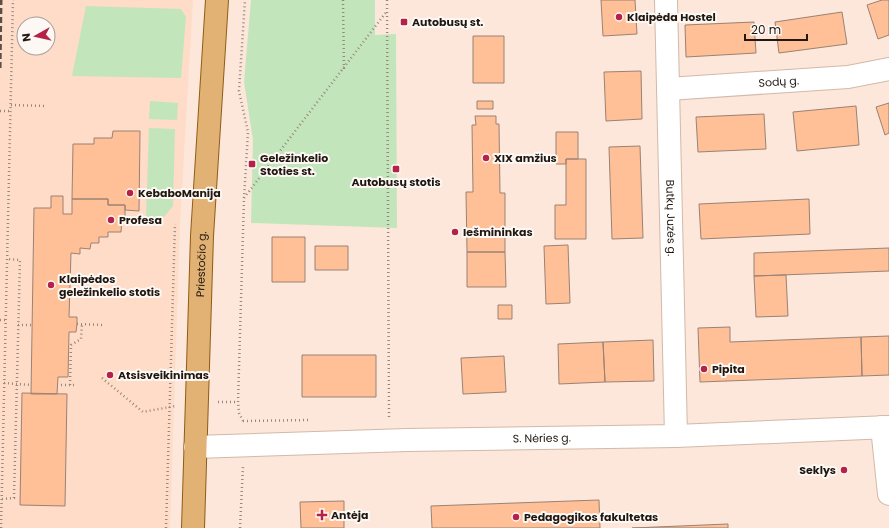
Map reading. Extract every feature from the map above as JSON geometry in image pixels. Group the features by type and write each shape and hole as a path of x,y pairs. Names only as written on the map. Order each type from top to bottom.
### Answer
{"main road":[{"name":"Priestočio g.","path":"193,528 202,236 216,0"}],"street":[{"name":"Butkų Juzės g.","path":"666,0 676,436"},
{"name":"Sodų g.","path":"668,89 848,77 889,69"},
{"name":"S. Nėries g.","path":"195,447 407,440 676,436 886,427"},
{"path":"886,427 889,494"}],"path":[{"path":"1,528 13,0"},
{"path":"245,0 239,91 248,132 244,198 239,413 243,421 310,420"},
{"path":"343,0 344,69"},
{"path":"381,418 389,418 386,0"},
{"path":"244,198 387,11"},
{"path":"11,105 45,106"},
{"path":"0,111 11,111"},
{"path":"166,528 175,224"},
{"path":"2,499 14,498 20,260 7,259"},
{"path":"0,320 6,320"},
{"path":"77,324 104,325"},
{"path":"70,385 71,345 81,339 82,324"},
{"path":"18,325 32,325"},
{"path":"102,378 126,400 143,412 170,407"},
{"path":"4,384 31,385"},
{"path":"57,385 76,386"},
{"path":"240,528 244,446"}],"shaded area":[{"path":"0,0 193,0 180,223 170,528 0,528"}],"green space":[{"path":"251,0 375,0 375,35 396,34 397,228 251,223 253,140 244,82"},
{"path":"86,6 181,9 186,17 181,78 72,76"},
{"path":"150,101 178,103 177,120 149,119"},
{"path":"149,128 175,129 173,206 163,218 146,218"}],"building":[{"name":"Klaipėda Hostel","path":"601,0 635,0 637,34 603,36"},
{"path":"882,0 889,0 889,35 878,39 867,5"},
{"path":"842,12 847,44 779,53 775,22"},
{"path":"754,22 756,53 686,57 685,25"},
{"path":"473,36 504,36 504,83 473,83"},
{"path":"641,71 642,119 606,121 604,72"},
{"path":"477,101 493,101 493,109 477,109"},
{"path":"889,103 889,133 885,135 876,107"},
{"path":"856,106 859,145 797,151 793,112"},
{"path":"764,114 766,149 698,152 696,117"},
{"name":"XIX amžius","path":"475,116 496,116 496,124 499,124 500,193 505,193 505,252 467,252 466,192 473,192 472,125 476,125"},
{"path":"113,131 140,131 139,211 125,210 125,205 108,205 108,199 72,199 73,144 94,144 94,138 112,138"},
{"path":"556,132 578,132 578,159 566,159 566,164 556,164"},
{"path":"640,146 643,238 612,239 609,147"},
{"path":"566,159 586,159 586,239 555,239 555,205 566,205"},
{"name":"Klaipėdos geležinkelio stotis","path":"51,196 63,196 63,214 72,214 72,199 108,199 108,205 125,205 125,219 122,219 121,232 108,232 108,237 99,237 99,243 91,243 90,249 80,248 80,254 71,253 69,317 77,317 77,324 76,332 69,332 68,377 58,377 57,394 31,394 34,208 51,208"},
{"path":"809,199 810,234 701,239 699,204"},
{"path":"272,237 305,237 305,282 272,282"},
{"path":"568,245 570,303 546,304 544,246"},
{"path":"315,246 348,246 348,270 315,270"},
{"path":"889,248 889,271 754,276 754,253"},
{"path":"467,252 505,252 506,287 467,287"},
{"path":"786,275 788,316 756,317 754,276"},
{"path":"498,305 512,305 512,319 498,319"},
{"path":"730,327 730,342 861,337 862,376 700,382 698,328"},
{"path":"889,336 889,375 862,376 861,337"},
{"path":"653,340 654,381 605,382 603,342"},
{"path":"603,342 605,382 559,384 558,344"},
{"path":"302,355 376,355 376,397 302,397"},
{"path":"504,356 506,392 463,394 461,358"},
{"path":"22,393 67,394 65,506 20,505"},
{"name":"Pedagogikos fakultetas","path":"599,500 600,528 432,528 431,506"},
{"name":"Antėja","path":"344,501 344,528 301,528 300,502"},
{"name":"Pedagogikos fakultetas","path":"728,524 728,528 632,528"}],"railway":[{"path":"0,68 1,0"}],"place":[{"name":"Klaipėda Hostel","path":"619,17"},
{"name":"Autobusų st.","path":"404,22"},
{"name":"XIX amžius","path":"486,158"},
{"name":"Geležinkelio Stoties st.","path":"252,164"},
{"name":"Autobusų stotis","path":"396,169"},
{"name":"KebaboManija","path":"130,193"},
{"name":"Profesa","path":"111,220"},
{"name":"Iešmininkas","path":"455,232"},
{"name":"Klaipėdos geležinkelio stotis","path":"51,285"},
{"name":"Pipita","path":"704,369"},
{"name":"Atsisveikinimas","path":"110,375"},
{"name":"Seklys","path":"844,470"},
{"name":"Antėja","path":"322,515"},
{"name":"Pedagogikos fakultetas","path":"516,517"}]}
